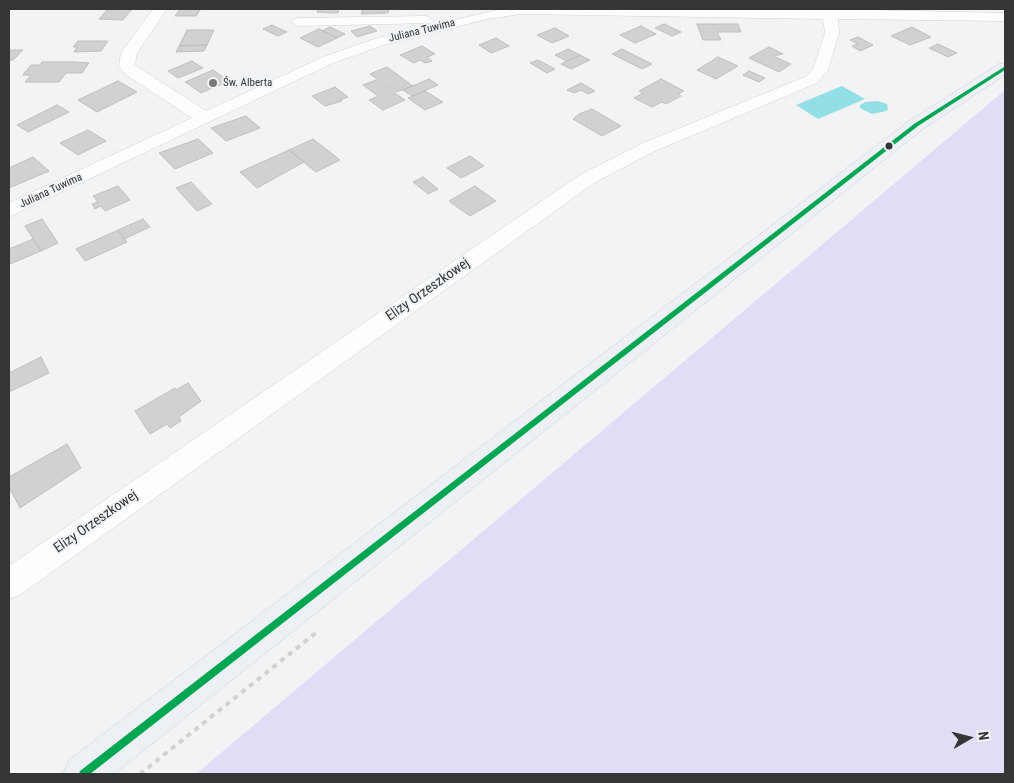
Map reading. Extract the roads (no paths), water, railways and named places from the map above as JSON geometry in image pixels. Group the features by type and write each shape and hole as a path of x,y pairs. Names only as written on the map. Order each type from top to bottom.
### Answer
{"main road":[{"path":"83,774 916,125 1005,68"}],"street":[{"path":"160,9 129,53 127,66 132,72 206,119"},
{"name":"Juliana Tuwima","path":"9,211 338,56 445,25 520,9 830,13 1001,19"},
{"name":"Elizy Orzeszkowej","path":"9,584 587,179 642,150 811,80 820,70 832,33 830,13"},
{"path":"298,22 429,20 445,25"}],"water":[{"path":"842,86 865,99 818,119 796,105"},
{"path":"878,101 887,104 888,109 886,111 872,114 860,108 860,105 865,102"}],"place":[{"name":"Św. Alberta","path":"213,83"}]}
